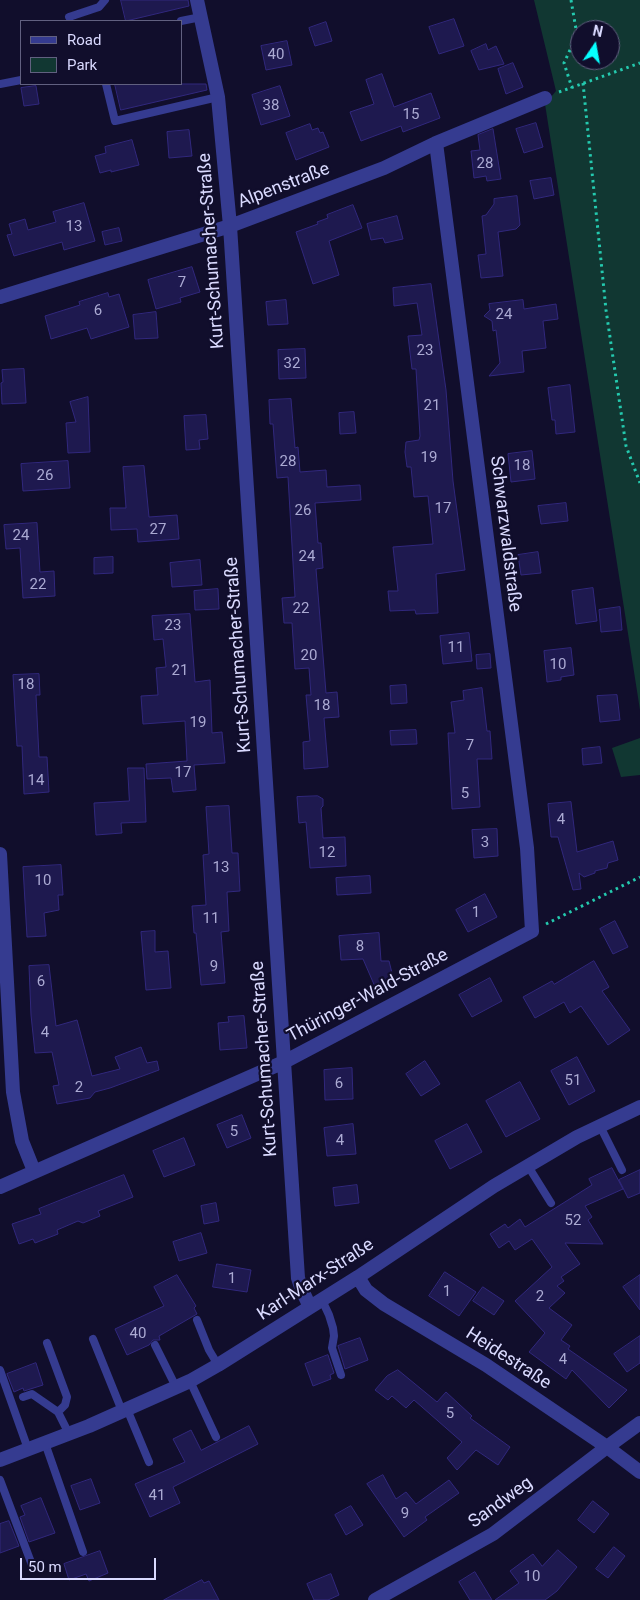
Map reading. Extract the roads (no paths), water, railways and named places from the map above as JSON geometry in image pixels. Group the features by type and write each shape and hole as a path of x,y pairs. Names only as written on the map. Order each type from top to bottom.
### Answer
{"street":[{"name":"Kurt-Schumacher-Straße","path":"197,0 218,96 230,226 298,1278 302,1290 316,1303"},
{"name":"Alpenstraße","path":"0,297 230,226 384,168 436,142 545,98"},
{"name":"Schwarzwaldstraße","path":"436,142 525,839 532,931"},
{"path":"0,854 13,1092 22,1141 34,1171"},
{"name":"Thüringer-Wald-Straße","path":"0,1187 284,1062 532,931"},
{"name":"Karl-Marx-Straße","path":"0,1460 69,1434 190,1381 358,1277 494,1186 600,1126 640,1107"},
{"name":"Heidestraße","path":"358,1277 366,1290 384,1304 486,1365 607,1447 640,1472"},
{"name":"Sandweg","path":"375,1600 493,1534 640,1423"}],"lane":[{"path":"69,17 99,8 105,0"},
{"path":"182,21 201,17"},
{"path":"0,84 20,80"},
{"path":"106,85 115,121 218,96"},
{"path":"600,1126 622,1170"},
{"path":"528,1166 551,1204"},
{"path":"316,1303 330,1315 334,1336 332,1348 341,1375"},
{"path":"197,1320 218,1365"},
{"path":"93,1340 149,1462"},
{"path":"47,1343 66,1397 66,1405 58,1412"},
{"path":"155,1345 176,1387"},
{"path":"0,1370 28,1449"},
{"path":"190,1381 216,1437"},
{"path":"23,1397 32,1394 58,1412 69,1434"},
{"path":"45,1443 84,1552"},
{"path":"0,1480 32,1565"}]}
